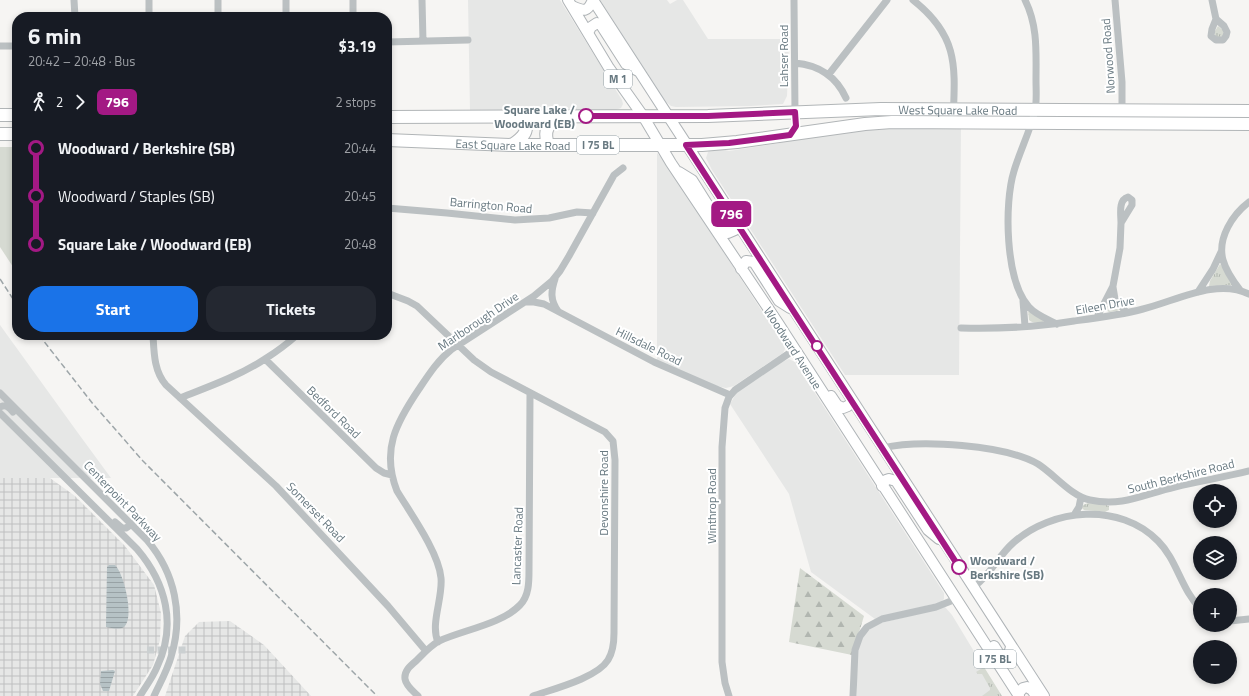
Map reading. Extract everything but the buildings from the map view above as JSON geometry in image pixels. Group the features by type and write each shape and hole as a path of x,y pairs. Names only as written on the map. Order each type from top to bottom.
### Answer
{"highway":[{"name":"West Square Lake Road","path":"667,116 869,110 1249,111"},
{"path":"790,135 796,126 795,112"},
{"path":"0,115 12,115"},
{"path":"392,116 667,116"},
{"path":"512,145 525,133 527,127 526,116"},
{"path":"548,145 545,135 546,130 551,124 562,116"},
{"name":"West Square Lake Road","path":"686,145 729,143 876,122 1249,124"},
{"path":"0,134 12,134"},
{"name":"East Square Lake Road","path":"392,140 512,145 686,145"}],"main road":[{"path":"570,3 581,10 587,10 593,0"},
{"name":"Woodward Avenue","path":"593,0 1044,696"},
{"name":"Woodward Avenue","path":"570,3 609,68 643,116 676,170 778,323 1018,695"},
{"path":"588,33 594,24 596,23 601,25 626,64 640,72"},
{"path":"676,170 692,180 724,231 728,233 734,230 736,221"},
{"path":"741,269 746,261 754,262 779,301 794,311"},
{"path":"794,350 806,356 837,404 844,408 852,401"},
{"path":"882,486 889,478 896,481 928,530 946,546"},
{"path":"956,599 966,603 1000,655 1008,655 1011,647"},
{"path":"1018,695 1023,688 1027,687 1032,690 1036,696"}],"street":[{"path":"74,0 75,12"},
{"path":"149,0 149,12"},
{"path":"218,0 218,12"},
{"path":"286,0 286,12"},
{"path":"353,0 354,12"},
{"path":"422,0 423,41"},
{"name":"Lahser Road","path":"794,0 795,112"},
{"path":"829,74 887,0"},
{"path":"913,0 933,17 949,45 954,70 953,122"},
{"path":"1025,0 1032,17 1036,37 1036,110 1013,171 1009,204 1008,233 1010,258 1022,298 1025,326"},
{"name":"Norwood Road","path":"1115,0 1122,82 1122,111"},
{"path":"1212,0 1216,19"},
{"path":"392,42 468,40"},
{"path":"0,46 12,46"},
{"path":"795,62 811,65 829,74 841,88 846,98"},
{"name":"Marlborough Drive","path":"438,642 436,632 441,589 440,569 434,554 397,491 392,475 391,457 394,431 401,416 434,366 448,352 540,291 557,275 614,175 623,168"},
{"path":"1198,292 1213,269 1222,249 1230,223 1238,212 1249,202"},
{"name":"Barrington Road","path":"392,208 515,220 548,218 577,212 593,213"},
{"path":"1097,317 1113,286 1120,248 1122,222"},
{"path":"1222,249 1224,265 1240,290"},
{"path":"557,275 552,295 553,304 559,312"},
{"path":"1113,286 1116,299 1126,312"},
{"name":"Eileen Drive","path":"962,328 992,328 1057,324 1126,312 1156,305 1198,292 1224,289 1240,290 1249,294"},
{"name":"Devonshire Road","path":"392,295 417,306 486,369 530,394 607,434 613,442 615,460 614,633 611,655 606,664 596,672 533,696"},
{"path":"1022,298 1034,311 1057,324"},
{"name":"Hillsdale Road","path":"522,303 539,303 654,362 730,395"},
{"name":"Somerset Road","path":"153,340 158,374 166,385 276,486 383,601 426,651"},
{"path":"180,398 213,385 265,359 290,340"},
{"path":"730,395 735,390 794,350"},
{"name":"Bedford Road","path":"265,359 376,468 384,473 392,475"},
{"name":"Centerpoint Parkway","path":"0,393 148,540 160,557 172,583 176,604 177,630 171,658 154,696"},
{"name":"Lancaster Road","path":"418,696 408,686 405,677 408,668 426,651 438,642 508,614 520,606 525,597 528,585 529,570 530,394"},
{"name":"Winthrop Road","path":"730,395 725,408 723,424 722,662 725,683 730,696"},
{"path":"0,407 4,405 7,406 29,427 40,432"},
{"name":"Centerpoint Parkway","path":"0,413 145,559 157,577 164,596 167,619 165,643 157,667 140,696"},
{"name":"South Berkshire Road","path":"883,448 906,445 958,446 977,447 1007,453 1037,464 1081,497 1100,502 1118,502 1128,500 1175,487 1249,471"},
{"path":"1074,515 1079,507 1081,497"},
{"name":"South Berkshire Road","path":"1116,517 1118,502"},
{"path":"95,507 102,509 122,528 126,528 132,524"},
{"path":"973,587 985,578 1001,556 1018,539 1040,526 1055,520 1074,515 1095,514 1116,517 1133,523 1158,540 1170,555 1188,592 1193,599"},
{"path":"853,696 855,650 860,636 867,627 882,620 936,607 956,599"},
{"path":"1237,621 1249,619"}],"shaded area":[{"path":"468,0 560,0 622,100 623,104 621,108 613,111 470,111"},
{"path":"600,0 667,0 670,4 677,0 683,0 708,39 789,39 787,96 783,104 751,106 671,106 665,101"},
{"path":"883,127 961,127 959,375 845,375 712,170 706,158 711,149 722,149 729,151 780,143 782,141"},
{"path":"657,153 663,159 784,345 785,349 783,353 734,386 726,388 717,386 657,361"},
{"path":"0,325 78,433 111,478 0,478"},
{"path":"789,359 795,362 944,593 944,599 941,602 875,619 811,572 789,494 730,404 737,392"},
{"path":"0,478 50,478 75,496 125,546 154,585 161,613 160,640 153,665 133,696 0,696"},
{"path":"109,565 115,565 118,570 122,577 127,596 127,622 124,627 120,628 106,627 107,567"},
{"path":"945,607 952,615 998,691 990,696 857,696 857,655 860,643 865,633 877,624"},
{"path":"230,621 264,645 311,696 165,696 185,636 199,622"},
{"path":"101,671 115,671 109,691 103,691 100,684"}],"green space":[{"path":"1218,26 1224,31 1221,37 1217,37 1215,35 1215,31"},
{"path":"0,147 12,147 12,265 0,247"},
{"path":"1220,264 1233,285 1209,286 1210,281"},
{"path":"1112,299 1119,310 1109,312 1106,308"},
{"path":"1028,310 1044,322 1032,322 1029,320"},
{"path":"1088,503 1109,506 1109,510 1105,512 1084,510 1082,508 1083,505"},
{"path":"800,568 864,616 852,655 789,642"},
{"path":"984,667 1002,696 982,696 990,690 990,688 982,674 978,674 976,672"}],"tunnel":[{"path":"147,650 189,650"}],"railway":[{"path":"0,279 12,297"},
{"path":"43,340 93,404 143,461 377,696"}],"bus line":[{"name":"796","path":"586,116 708,116 795,112 796,126 790,135 729,143 686,145 959,567"}],"place":[{"name":"Square Lake / Woodward (EB)","path":"586,116"},
{"name":"Woodward / Berkshire (SB)","path":"959,567"}]}
